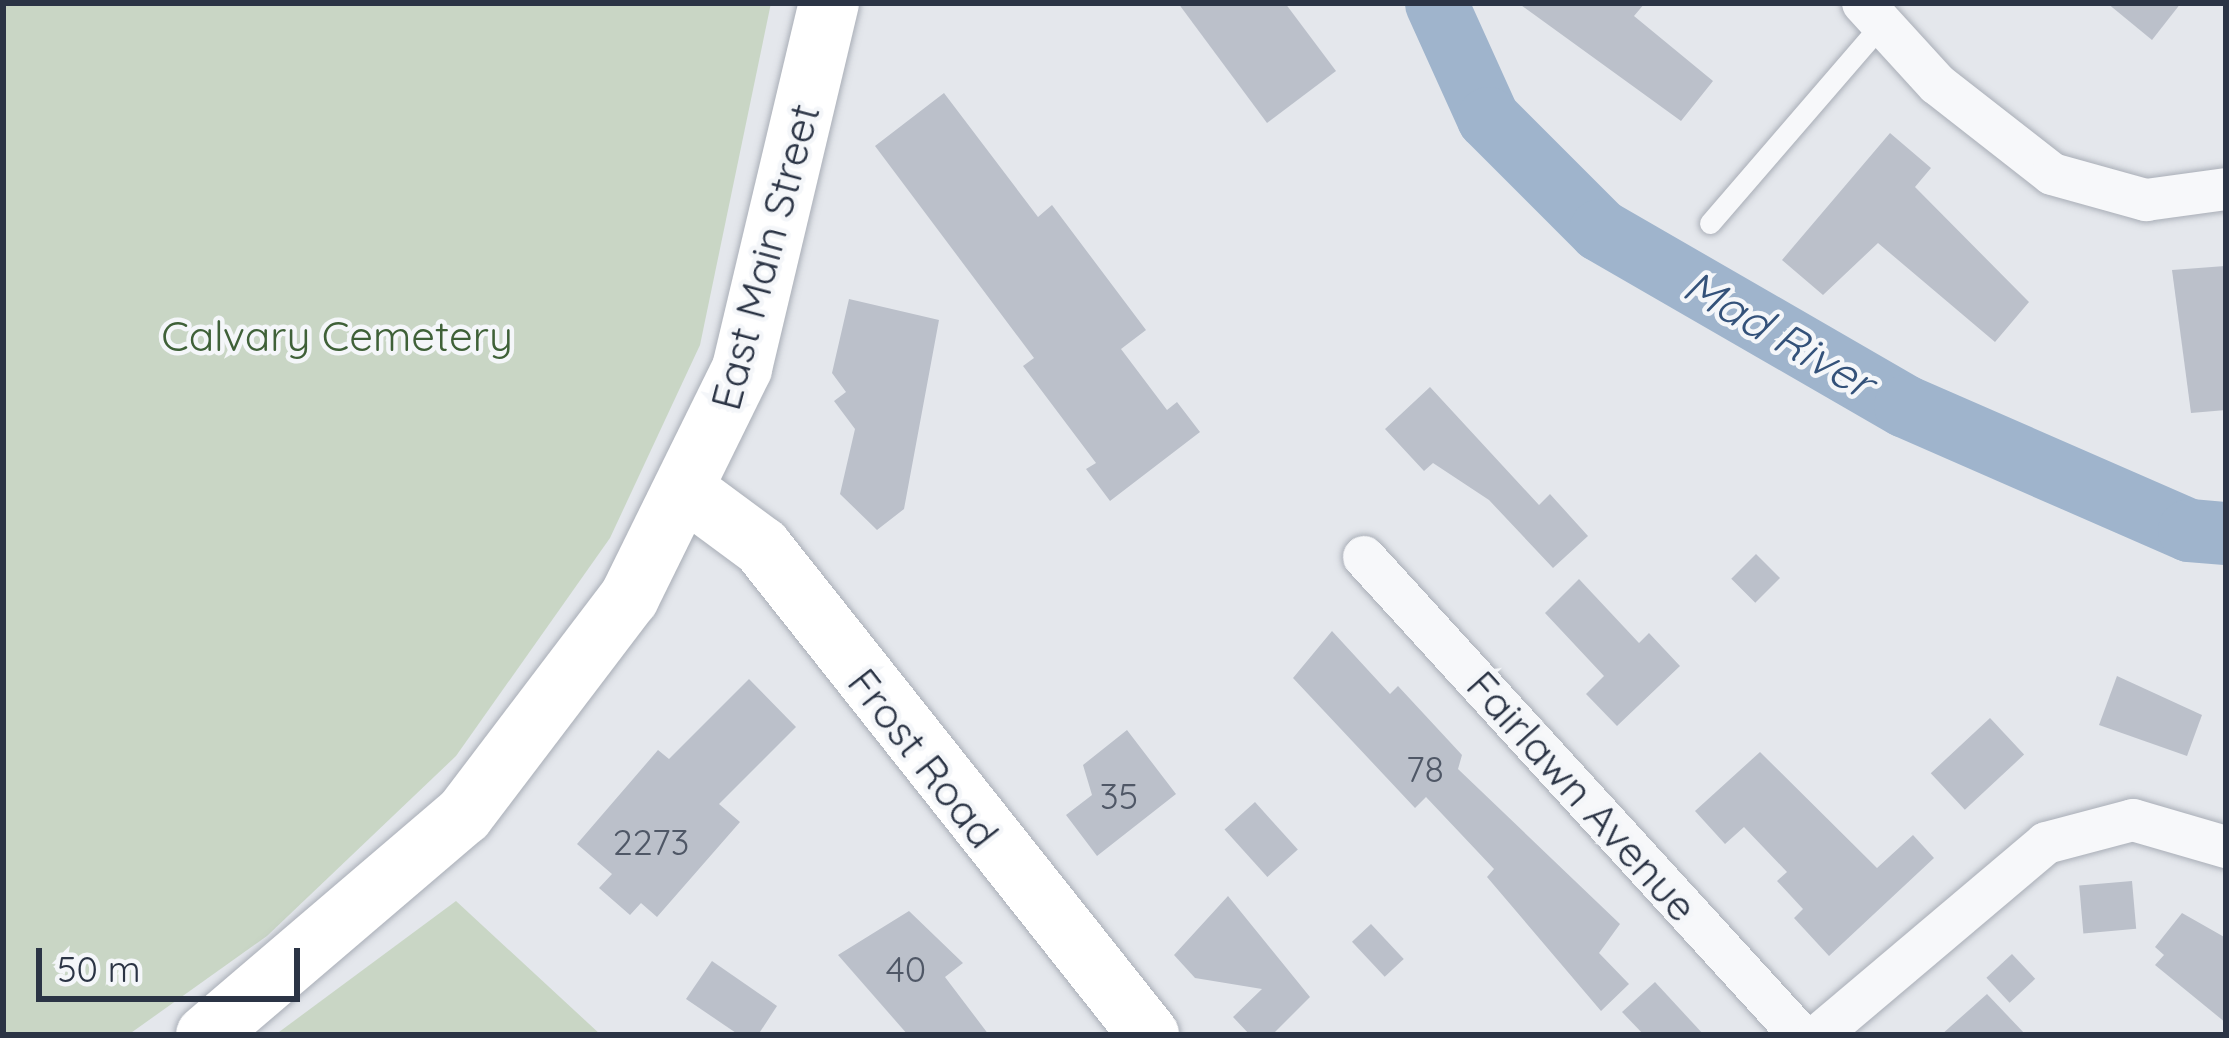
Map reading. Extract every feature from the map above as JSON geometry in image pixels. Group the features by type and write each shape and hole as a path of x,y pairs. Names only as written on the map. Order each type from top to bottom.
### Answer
{"main road":[{"name":"East Main Street","path":"206,1035 381,896 490,786 602,640 689,493 759,312 830,3"},
{"name":"Frost Road","path":"689,493 762,547 1149,1035"}],"street":[{"path":"1871,15 2052,174 2146,200 2226,189"},
{"name":"Fairlawn Avenue","path":"1364,556 1800,1035"},
{"path":"1820,1035 2067,833 2133,820 2226,848"}],"lane":[{"path":"1710,223 1871,15"}],"green space":[{"name":"Calvary Cemetery","path":"3,3 771,3 700,345 610,538 456,756 267,936 128,1035 3,1035"},
{"path":"456,901 601,1035 275,1035"}],"building":[{"path":"1178,3 1285,3 1336,71 1267,123"},
{"path":"1518,3 1645,3 1634,16 1713,81 1681,121"},
{"path":"2107,3 2181,3 2152,40"},
{"path":"944,93 1038,217 1052,205 1146,330 1121,349 1167,410 1177,402 1200,432 1110,501 1086,469 1096,463 1023,366 1034,358 875,146"},
{"path":"1890,133 1931,168 1915,187 2029,302 1995,342 1878,243 1823,295 1782,260"},
{"path":"2225,266 2226,410 2191,413 2172,270"},
{"path":"849,299 939,320 904,509 877,530 840,494 855,429 834,401 846,392 832,373"},
{"path":"1430,387 1539,505 1550,494 1588,536 1553,568 1489,500 1433,463 1424,471 1385,429"},
{"path":"1756,554 1780,578 1755,603 1731,579"},
{"path":"1579,579 1639,643 1649,633 1680,666 1617,726 1586,694 1604,676 1545,613"},
{"path":"1332,631 1390,694 1398,686 1462,755 1458,769 1620,924 1599,953 1629,984 1601,1011 1487,877 1494,869 1426,797 1415,808 1293,678"},
{"path":"2117,676 2202,715 2187,756 2099,725"},
{"path":"749,679 796,727 719,804 740,822 657,917 641,903 630,915 599,888 612,874 577,844 658,750 669,759"},
{"path":"1990,718 2024,755 1965,810 1931,773"},
{"path":"1127,730 1176,794 1097,856 1066,815 1092,795 1083,765"},
{"path":"1760,752 1877,868 1913,835 1934,858 1829,956 1794,918 1803,909 1777,881 1787,872 1744,827 1725,844 1695,811"},
{"path":"1255,802 1298,850 1267,877 1225,829"},
{"path":"2132,881 2136,929 2083,933 2079,886"},
{"path":"1228,896 1310,997 1272,1035 1250,1035 1233,1017 1262,989 1195,978 1174,955"},
{"path":"909,911 963,963 945,977 989,1035 908,1035 838,955"},
{"path":"2182,913 2226,938 2226,1023 2155,965 2164,955 2155,947"},
{"path":"1371,924 1404,959 1385,977 1352,942"},
{"path":"2012,954 2035,979 2010,1003 1986,978"},
{"path":"712,961 777,1006 758,1035 739,1035 686,999"},
{"path":"1655,982 1704,1035 1644,1035 1622,1012"},
{"path":"1987,994 2026,1035 1941,1035"}],"waterway":[{"name":"Mad River","path":"1436,3 1488,118 1600,230 1905,406 2189,530 2226,533"}]}
